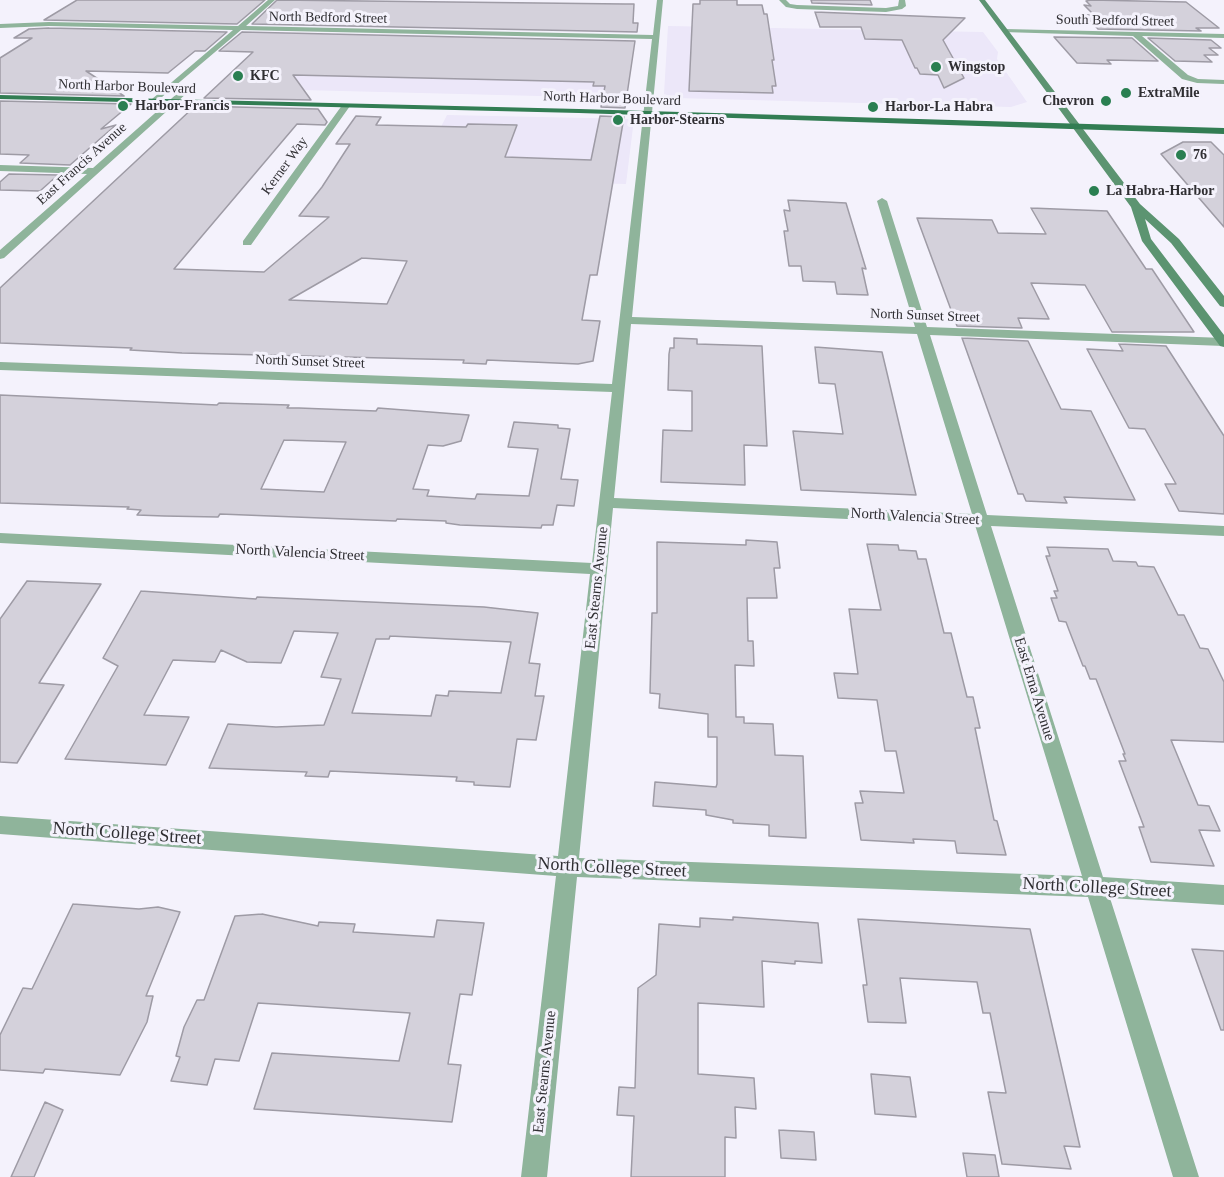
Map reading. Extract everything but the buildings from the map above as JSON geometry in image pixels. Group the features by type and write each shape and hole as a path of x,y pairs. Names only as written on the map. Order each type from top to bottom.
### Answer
{"main road":[{"path":"982,0 1136,206 1175,241 1224,304"},
{"name":"North Harbor Boulevard","path":"0,88 1224,131"},
{"name":"North Harbor Boulevard","path":"0,97 346,106 1038,115"},
{"path":"1058,116 1080,116"},
{"path":"1136,206 1146,239 1224,342"}],"street":[{"path":"155,101 272,0"},
{"name":"East Stearns Avenue","path":"534,1177 660,0"},
{"path":"785,3 821,9 900,8 903,6 902,0"},
{"name":"North Bedford Street","path":"0,26 50,24 656,37"},
{"name":"South Bedford Street","path":"1005,31 1224,36"},
{"path":"1135,34 1185,77 1197,81 1224,82"},
{"name":"East Francis Avenue","path":"2,252 183,93"},
{"name":"Kerner Way","path":"246,243 346,106"},
{"path":"0,168 95,171"},
{"name":"East Erna Avenue","path":"882,201 1186,1177"},
{"name":"North Sunset Street","path":"626,320 1224,342"},
{"name":"North Sunset Street","path":"0,366 618,388"},
{"name":"North Valencia Street","path":"606,503 1224,531"},
{"name":"North Valencia Street","path":"0,538 599,569"},
{"name":"North College Street","path":"0,825 567,867 1096,887 1224,895"}],"shaded area":[{"path":"668,26 983,32 998,52 997,59 1027,102 1011,107 676,98 664,94"},
{"path":"293,56 632,64 627,95 618,98 262,89"},
{"path":"447,115 634,119 626,184 415,178"}],"place":[{"name":"Wingstop","path":"936,67"},
{"name":"KFC","path":"238,76"},
{"name":"ExtraMile","path":"1126,93"},
{"name":"Chevron","path":"1106,101"},
{"name":"Harbor-Francis","path":"123,106"},
{"name":"Harbor-La Habra","path":"873,107"},
{"name":"Harbor-Stearns","path":"618,120"},
{"name":"76","path":"1181,155"},
{"name":"La Habra-Harbor","path":"1094,191"}]}
